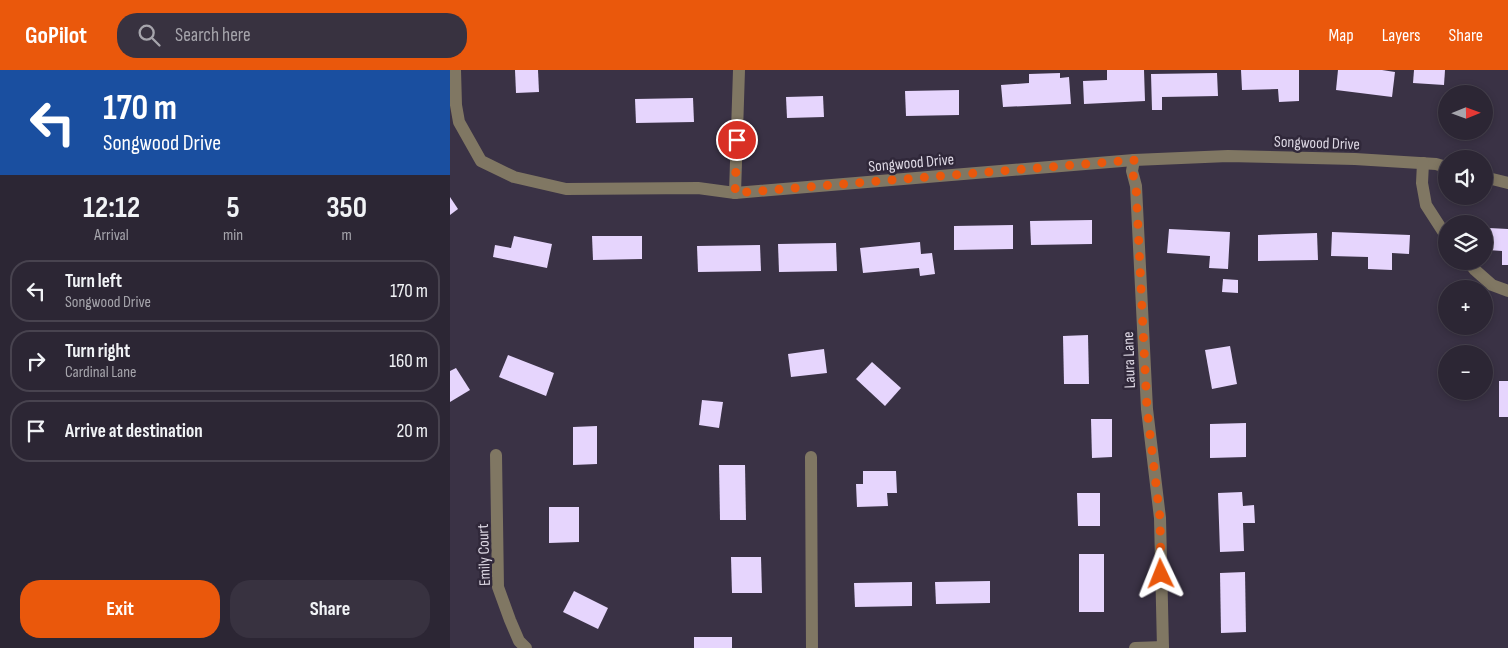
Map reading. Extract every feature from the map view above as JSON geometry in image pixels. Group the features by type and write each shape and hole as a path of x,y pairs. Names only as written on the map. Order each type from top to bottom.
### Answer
{"street":[{"name":"Songwood Drive","path":"455,70 458,122 481,161 514,177 566,189 698,188 735,193 1134,160 1228,156 1355,159 1438,165"},
{"path":"735,193 739,70"},
{"name":"Laura Lane","path":"1134,160 1132,171 1136,186 1147,409 1160,518 1163,648"},
{"path":"1423,164 1422,183 1426,205 1438,224"},
{"path":"1493,179 1508,183"},
{"path":"1475,270 1492,285 1508,291"},
{"name":"Emily Court","path":"496,455 498,587 519,641 526,648"},
{"path":"811,457 812,648"},
{"path":"1134,648 1163,648"}],"building":[{"path":"515,70 538,70 539,92 516,93"},
{"path":"1107,70 1144,70 1145,101 1084,104 1083,81 1107,80"},
{"path":"1241,70 1299,70 1299,101 1279,102 1278,89 1242,90"},
{"path":"1338,70 1382,70 1395,72 1392,97 1336,90"},
{"path":"1414,70 1445,70 1444,85 1413,83"},
{"path":"1060,73 1060,78 1069,77 1071,104 1003,107 1001,85 1029,83 1029,74"},
{"path":"1217,73 1218,96 1162,97 1162,110 1152,110 1151,74"},
{"path":"959,90 959,115 906,116 905,91"},
{"path":"823,96 824,117 787,118 786,97"},
{"path":"693,98 694,122 636,123 635,99"},
{"path":"450,197 458,209 450,215"},
{"path":"1092,220 1092,244 1031,245 1030,221"},
{"path":"1013,225 1013,249 954,250 954,226"},
{"path":"1493,228 1508,229 1508,265 1502,265 1502,251 1493,250"},
{"path":"1169,229 1230,232 1228,269 1209,268 1210,256 1167,253"},
{"path":"1332,232 1410,235 1409,254 1392,253 1392,270 1368,269 1368,257 1331,256"},
{"path":"1317,233 1318,260 1258,261 1258,235"},
{"path":"514,236 552,244 547,268 493,257 495,245 511,248"},
{"path":"592,236 642,236 642,259 593,260"},
{"path":"920,242 921,254 932,253 935,274 920,276 919,268 863,273 860,248"},
{"path":"836,243 837,271 779,272 778,244"},
{"path":"760,245 761,271 698,272 697,246"},
{"path":"1223,279 1238,280 1238,293 1222,292"},
{"path":"1088,335 1089,384 1064,384 1063,336"},
{"path":"1230,346 1237,384 1212,389 1205,350"},
{"path":"824,349 827,373 791,377 788,354"},
{"path":"508,355 554,373 546,396 499,377"},
{"path":"872,362 901,388 885,406 856,379"},
{"path":"456,368 470,390 450,402 450,371"},
{"path":"1499,381 1508,381 1508,417 1499,417"},
{"path":"702,400 723,402 719,428 699,425"},
{"path":"1091,419 1112,419 1112,457 1092,458"},
{"path":"1246,423 1246,457 1210,458 1210,424"},
{"path":"597,426 597,464 573,465 573,427"},
{"path":"719,465 745,465 746,520 720,520"},
{"path":"863,471 896,471 897,493 887,493 888,506 857,507 856,484 863,484"},
{"path":"1242,492 1243,506 1254,505 1255,523 1243,523 1244,551 1220,552 1218,493"},
{"path":"1077,493 1100,493 1100,526 1078,526"},
{"path":"549,507 579,507 579,542 549,543"},
{"path":"1079,554 1104,554 1104,612 1079,612"},
{"path":"731,557 761,557 762,593 732,593"},
{"path":"1245,572 1246,632 1221,633 1220,573"},
{"path":"990,581 990,603 936,604 935,582"},
{"path":"912,582 912,606 855,607 854,583"},
{"path":"574,591 608,608 598,629 563,612"},
{"path":"694,637 732,637 732,648 694,648"}],"route":[{"path":"737,140 735,193 1134,160 1132,171 1136,186 1147,409 1160,518 1161,574"}]}
